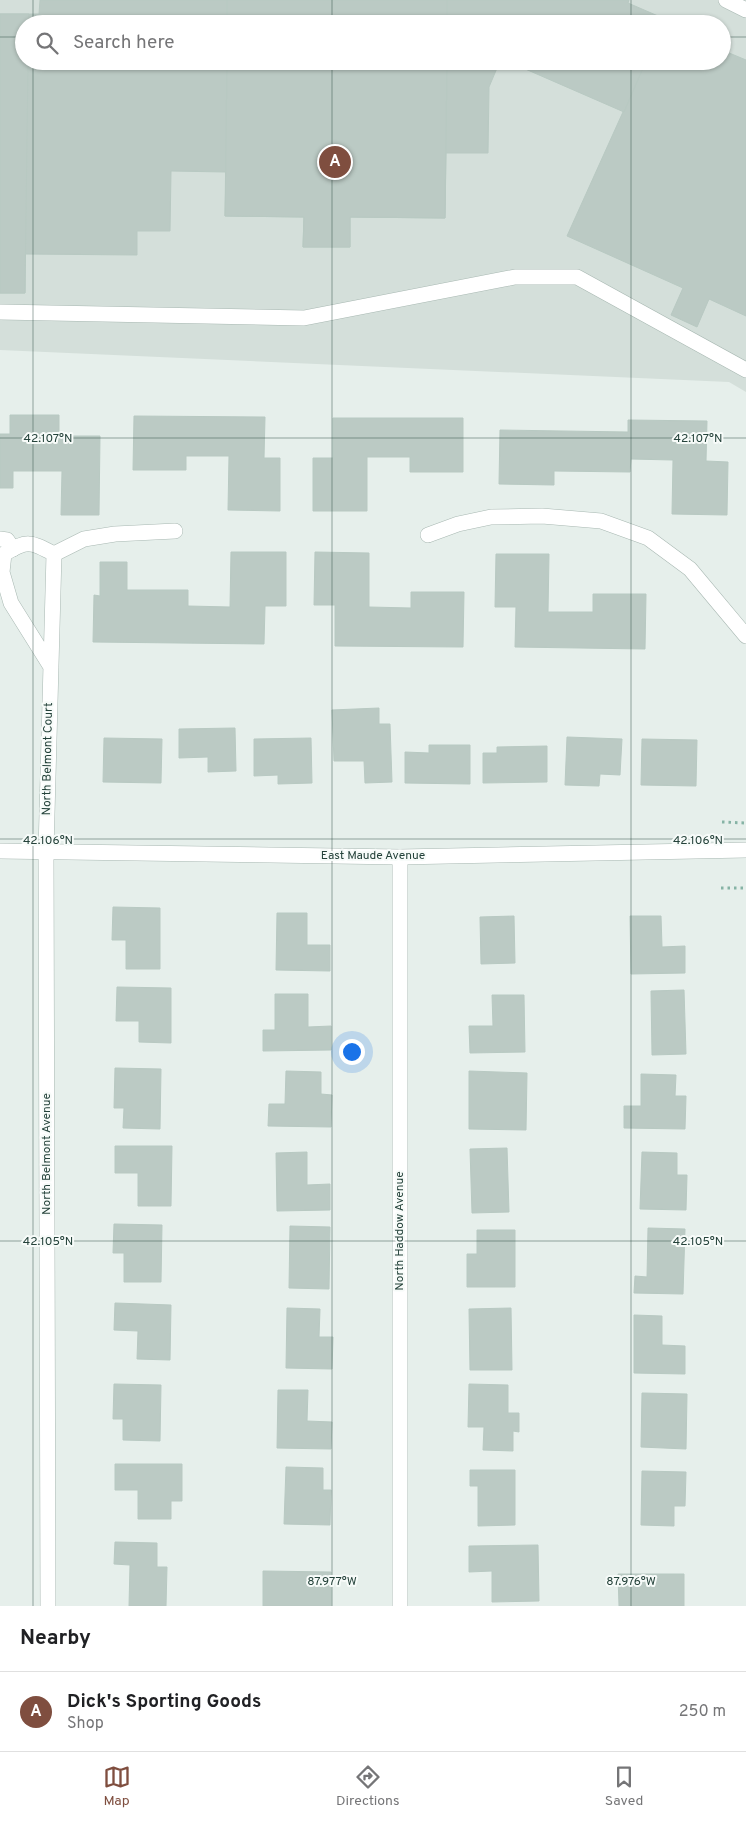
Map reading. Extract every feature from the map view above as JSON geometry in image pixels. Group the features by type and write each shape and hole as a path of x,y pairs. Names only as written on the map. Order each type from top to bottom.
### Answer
{"street":[{"path":"726,0 746,10"},
{"path":"0,312 304,318 516,277 577,277 746,370"},
{"path":"428,535 458,524 491,517 542,516 601,521 648,538 690,569 746,636"},
{"path":"51,667 11,603 2,572 4,554 20,544 33,543 54,554 84,540 115,534 175,531"},
{"path":"0,539 7,540 13,549"},
{"name":"North Belmont Court","path":"46,851 54,554"},
{"name":"East Maude Avenue","path":"0,852 46,851 400,857 746,850"},
{"name":"North Belmont Avenue","path":"46,851 48,1606"},
{"name":"North Haddow Avenue","path":"400,857 400,1606"}],"path":[{"path":"722,822 746,823"},
{"path":"721,888 746,888"}],"shaded area":[{"path":"0,0 746,0 746,392 729,382 0,350"}],"building":[{"path":"40,0 629,0 628,3 656,15 15,15 15,70 496,70 489,87 488,153 446,153 445,218 350,217 350,247 303,247 304,217 225,216 226,172 171,171 170,231 137,231 137,255 25,254 25,293 0,293 0,14 39,14"},
{"path":"227,0 447,0 447,15 227,15"},
{"path":"0,14 29,14 15,15 15,70 28,70 25,293 0,293"},
{"path":"731,54 746,60 746,316 709,299 697,327 671,315 683,288 567,236 642,70 731,70"},
{"path":"227,70 447,70 445,218 350,217 350,247 303,247 304,217 225,216"},
{"path":"528,70 642,70 624,112"},
{"path":"10,415 59,415 59,436 100,436 99,515 61,515 62,471 13,471 13,488 0,488 0,434 10,434"},
{"path":"134,416 265,417 264,458 280,458 280,511 228,510 229,456 186,456 186,470 133,470"},
{"path":"333,418 463,418 463,472 410,472 410,457 367,457 367,511 313,511 313,458 333,458"},
{"path":"628,420 707,421 706,461 728,462 727,515 672,514 673,460 631,459 630,472 554,471 554,485 499,484 500,430 628,432"},
{"path":"231,552 286,552 286,606 265,606 264,644 93,642 94,595 100,596 100,562 127,562 127,590 188,590 188,606 230,607"},
{"path":"315,552 369,553 369,607 411,608 411,592 464,592 463,647 335,646 335,605 314,605"},
{"path":"496,554 549,554 548,612 593,612 593,594 646,594 645,649 515,647 516,607 495,607"},
{"path":"379,708 379,724 390,724 392,782 365,783 364,761 334,761 332,710"},
{"path":"235,728 236,771 208,772 208,757 179,758 179,729"},
{"path":"567,737 622,739 620,775 600,774 599,786 565,785"},
{"path":"104,738 162,739 161,783 103,782"},
{"path":"311,738 312,783 278,784 278,775 254,776 254,739"},
{"path":"642,739 697,740 696,786 641,785"},
{"path":"429,745 470,745 470,784 405,783 405,752 429,753"},
{"path":"547,746 547,782 483,783 483,753 497,753 497,747"},
{"path":"113,907 160,908 160,969 126,969 126,940 112,940"},
{"path":"277,913 307,913 307,945 330,945 330,971 276,970"},
{"path":"514,916 515,963 481,964 480,917"},
{"path":"630,916 661,916 662,947 685,946 685,973 631,974"},
{"path":"117,987 171,988 171,1043 139,1042 139,1021 116,1021"},
{"path":"684,990 686,1054 652,1055 651,991"},
{"path":"275,994 308,994 308,1027 331,1026 331,1050 263,1051 263,1030 275,1030"},
{"path":"492,995 524,995 525,1052 470,1053 469,1026 493,1026"},
{"path":"115,1068 161,1069 160,1129 123,1128 124,1108 114,1108"},
{"path":"286,1071 321,1072 321,1094 332,1095 331,1127 268,1126 269,1104 285,1104"},
{"path":"469,1071 527,1073 526,1130 469,1129"},
{"path":"641,1074 676,1075 675,1096 686,1096 685,1129 624,1128 624,1106 641,1106"},
{"path":"115,1146 172,1146 171,1206 138,1206 138,1173 115,1173"},
{"path":"507,1148 509,1212 472,1213 470,1149"},
{"path":"307,1152 307,1185 330,1184 330,1210 277,1211 276,1153"},
{"path":"642,1152 677,1153 677,1175 687,1175 686,1210 640,1209"},
{"path":"114,1224 162,1225 161,1282 124,1282 124,1253 113,1253"},
{"path":"290,1226 330,1227 329,1289 289,1288"},
{"path":"648,1228 685,1229 683,1294 634,1293 635,1276 647,1277"},
{"path":"477,1230 515,1230 515,1287 467,1287 467,1254 477,1254"},
{"path":"115,1303 171,1305 170,1360 137,1359 138,1331 114,1330"},
{"path":"287,1308 320,1309 319,1337 333,1337 332,1369 286,1368"},
{"path":"511,1308 512,1370 470,1370 469,1309"},
{"path":"634,1315 662,1316 662,1345 685,1346 685,1374 634,1373"},
{"path":"114,1384 161,1385 160,1441 123,1440 123,1419 113,1419"},
{"path":"469,1384 508,1385 508,1413 519,1413 519,1432 513,1431 513,1451 483,1450 484,1427 468,1427"},
{"path":"278,1390 308,1390 307,1421 332,1422 331,1449 277,1448"},
{"path":"642,1393 687,1394 686,1449 641,1447"},
{"path":"115,1464 182,1464 182,1501 171,1501 171,1519 138,1519 138,1490 115,1490"},
{"path":"286,1467 323,1468 323,1490 331,1490 330,1525 284,1524"},
{"path":"470,1470 515,1470 515,1525 478,1526 478,1486 470,1486"},
{"path":"642,1471 686,1472 685,1506 674,1506 674,1526 641,1525"},
{"path":"115,1542 157,1543 157,1567 167,1567 166,1606 129,1606 130,1565 114,1564"},
{"path":"538,1545 539,1601 492,1602 492,1571 469,1572 469,1546"},
{"path":"263,1571 331,1572 331,1606 263,1606"},
{"path":"618,1574 684,1574 684,1606 619,1606"}],"place":[{"name":"Dick's Sporting Goods","path":"335,162"}]}
